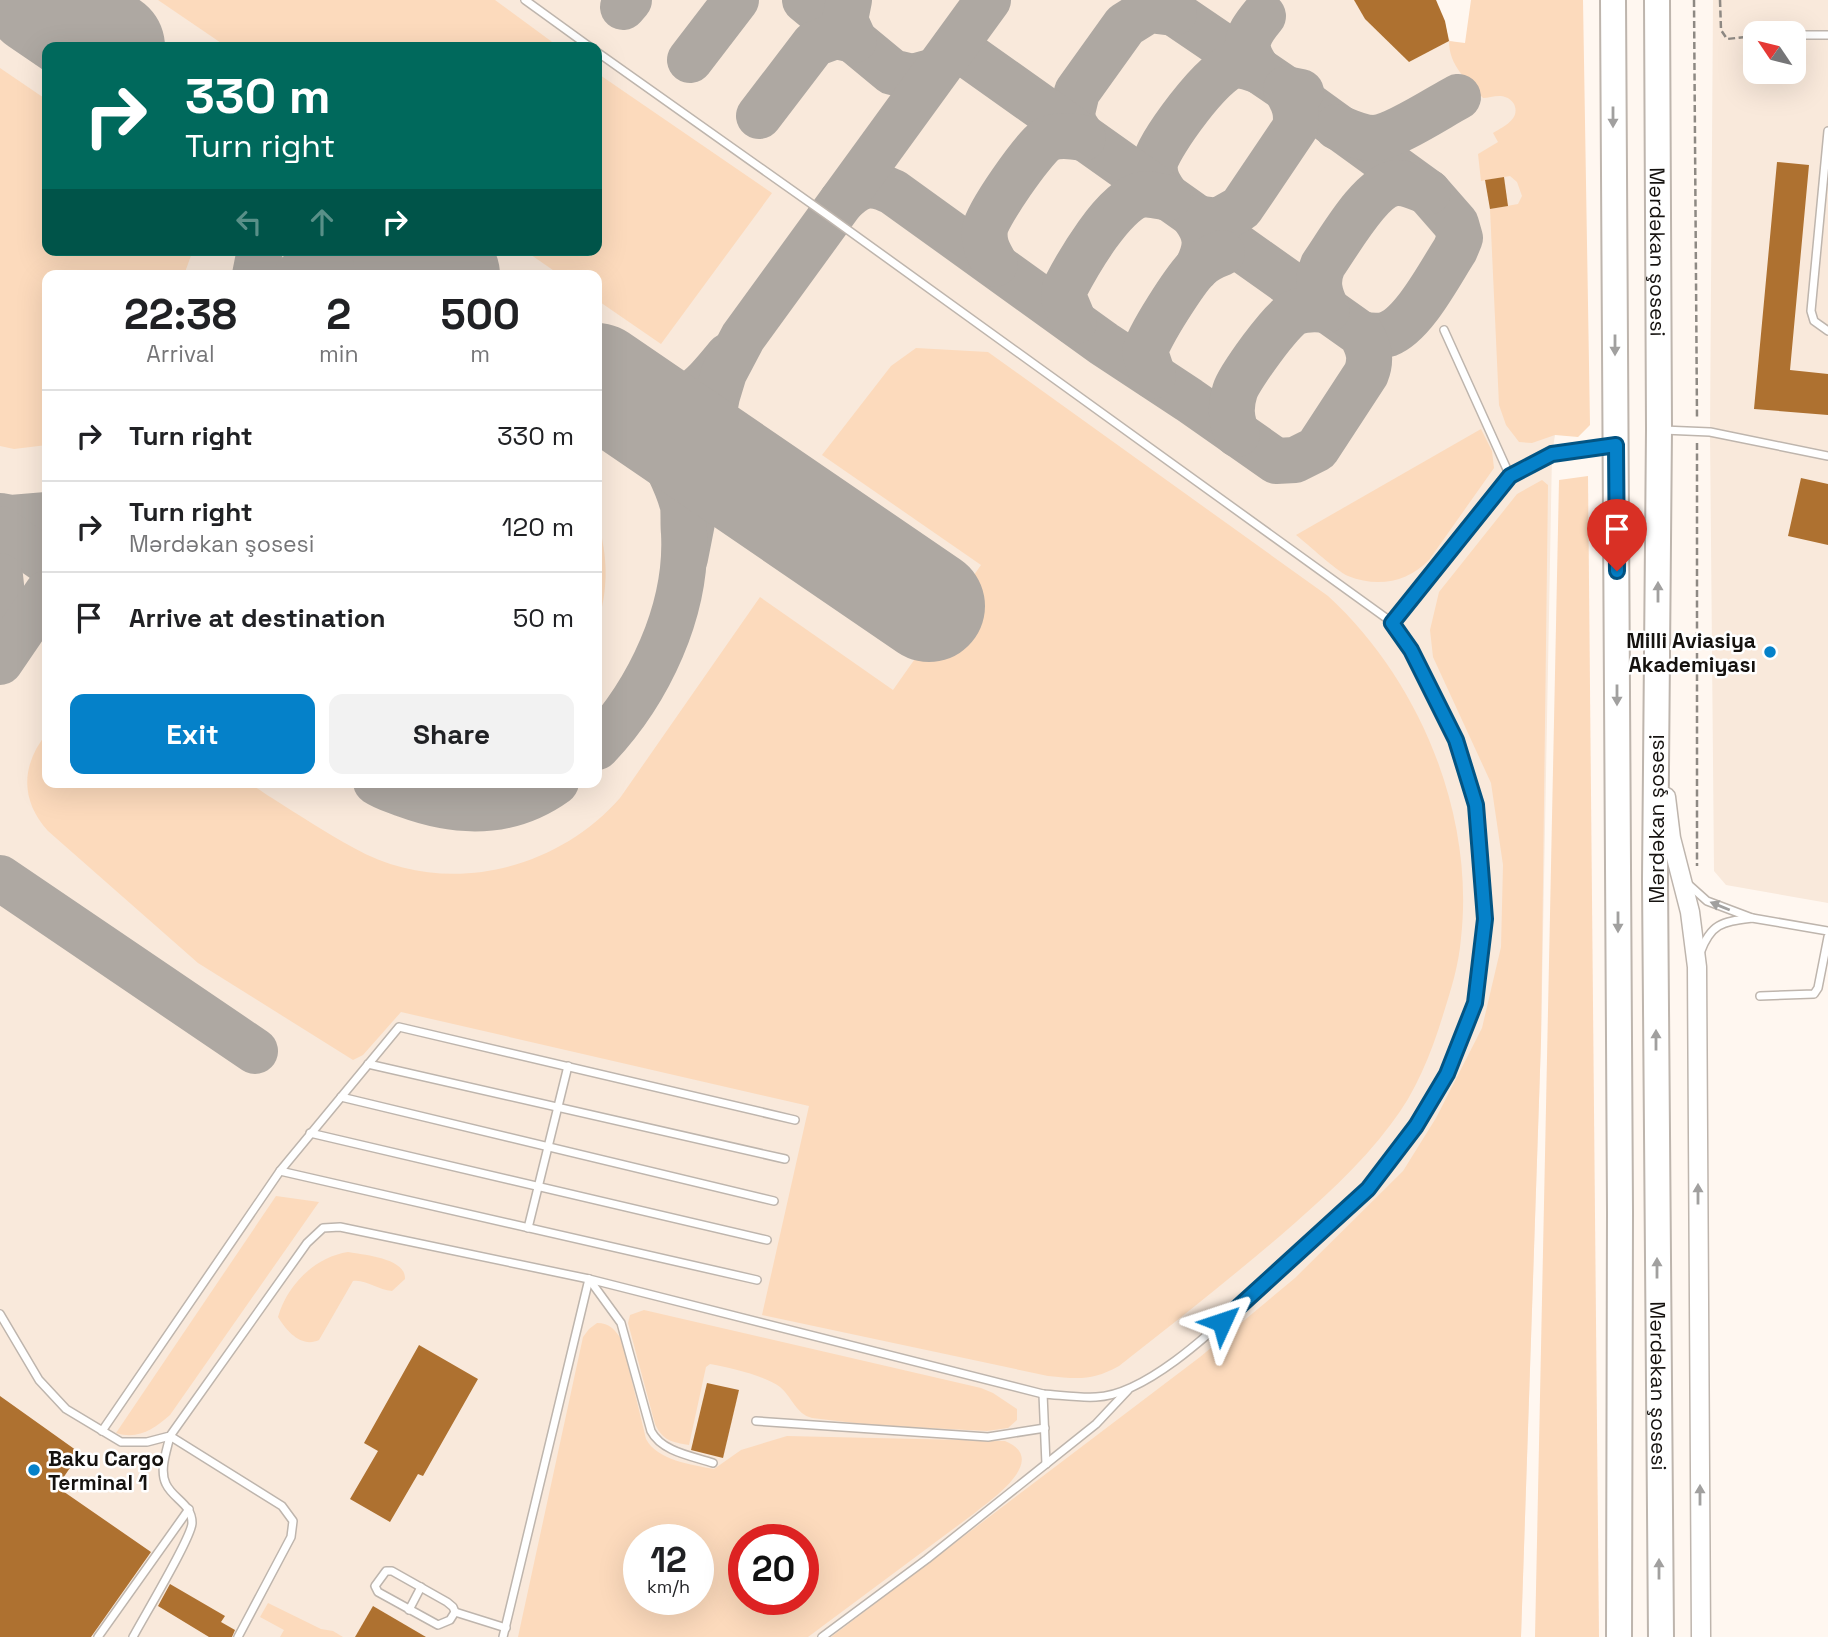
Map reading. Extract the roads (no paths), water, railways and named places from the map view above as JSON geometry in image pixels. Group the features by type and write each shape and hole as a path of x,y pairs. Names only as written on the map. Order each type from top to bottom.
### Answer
{"highway":[{"name":"Mərdəkan şosesi","path":"1613,0 1619,1637"},
{"name":"Mərdəkan şosesi","path":"1657,0 1659,429 1656,895 1661,1637"}],"street":[{"path":"1657,700 1668,825 1690,912 1697,967 1701,1637"}],"lane":[{"path":"525,0 583,42"},
{"path":"1605,24 1613,85"},
{"path":"1806,34 1828,35"},
{"path":"602,56 1392,623 1411,650 1456,740 1476,805 1485,919 1475,1003 1447,1074 1416,1126 1368,1189 1222,1322 1159,1372 1128,1390 1096,1424 927,1559 822,1637"},
{"path":"1828,131 1811,311 1814,321 1828,331"},
{"path":"1444,330 1510,476"},
{"path":"1659,429 1742,437 1828,456"},
{"path":"1392,623 1510,476 1552,454 1616,445"},
{"path":"1680,871 1697,894 1718,906 1752,918 1828,931"},
{"path":"1697,967 1700,951 1711,930 1727,921 1752,918"},
{"path":"1760,996 1814,994 1818,988 1828,937"},
{"path":"102,1431 280,1171 399,1027 795,1120"},
{"path":"368,1064 785,1159"},
{"path":"528,1228 568,1066"},
{"path":"341,1097 774,1201"},
{"path":"310,1133 767,1240"},
{"path":"280,1171 757,1280"},
{"path":"133,1637 183,1548 192,1524 189,1509 166,1483 163,1466 170,1436 307,1243 323,1228 340,1227 589,1279 1043,1394 1097,1397 1128,1390"},
{"path":"589,1279 621,1323 651,1431 656,1440 666,1447 713,1463"},
{"path":"503,1637 589,1279"},
{"path":"0,1314 39,1380 66,1409 121,1442 146,1442 170,1436 282,1506 293,1521 291,1537 238,1637"},
{"path":"1043,1394 1046,1464"},
{"path":"757,1420 988,1437 1045,1428"},
{"path":"98,1637 189,1509"},
{"path":"386,1571 392,1571 421,1587 453,1607 450,1620 438,1625 378,1592 375,1586 386,1571"},
{"path":"409,1610 421,1587"},
{"path":"454,1612 506,1628"}],"place":[{"name":"Milli Aviasiya Akademiyası","path":"1770,652"},
{"name":"Baku Cargo Terminal 1","path":"34,1470"}]}
